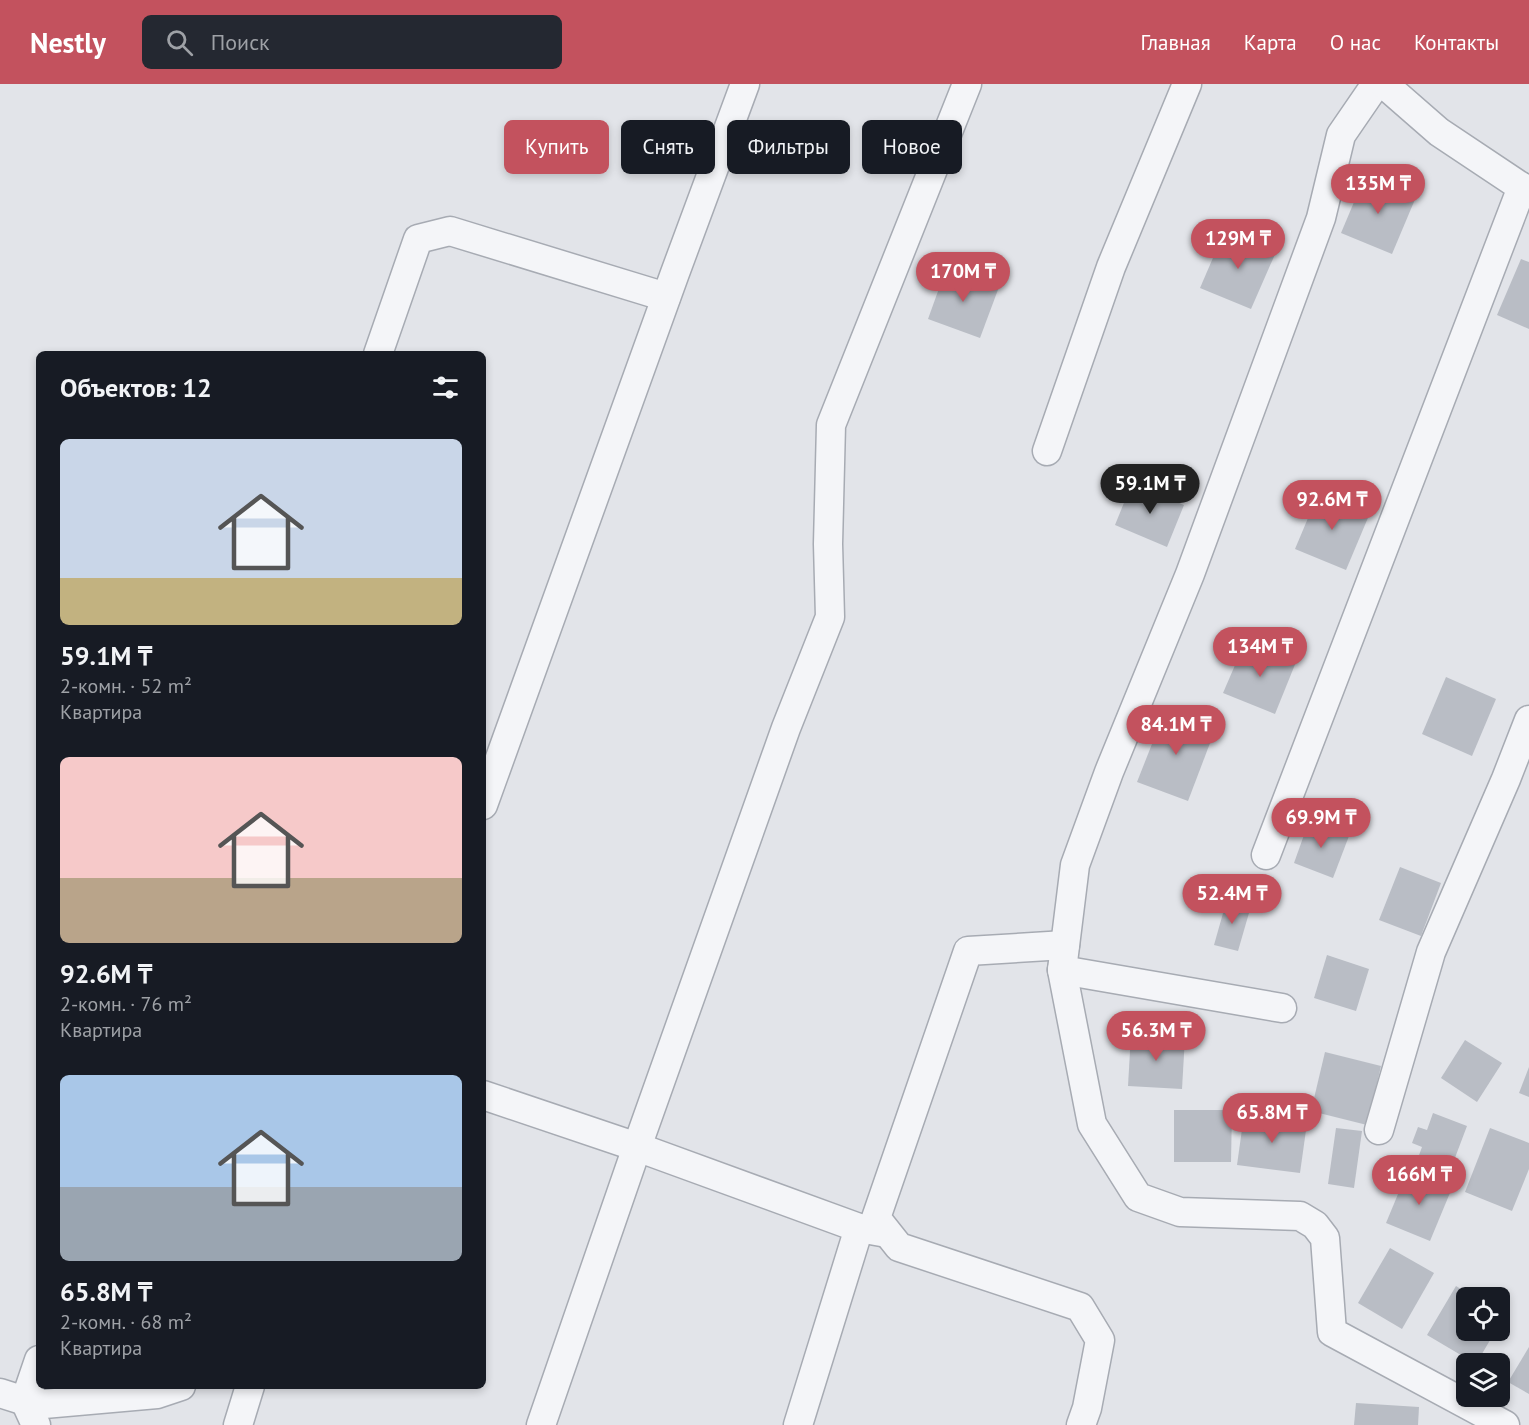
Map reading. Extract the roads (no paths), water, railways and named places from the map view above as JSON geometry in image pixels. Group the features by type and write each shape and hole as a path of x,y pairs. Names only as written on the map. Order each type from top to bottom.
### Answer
{"street":[{"path":"486,797 745,84"},
{"path":"541,1425 786,728 830,617 828,544 831,425 967,84"},
{"path":"1047,451 1111,267 1187,84"},
{"path":"1376,84 1341,135 1317,230 1190,574 1109,772 1075,864 1063,958 1092,1124 1138,1197 1180,1212 1300,1216 1315,1225 1325,1238 1332,1332 1504,1425"},
{"path":"1266,855 1526,190 1438,132 1384,84"},
{"path":"379,351 418,239 450,231 666,297"},
{"path":"1378,1130 1431,952 1529,720"},
{"path":"1081,1425 1087,1408 1100,1340 1080,1307 899,1246 876,1218 968,951 1063,958 1282,1008"},
{"path":"486,1096 637,1147 859,1228 887,1233"},
{"path":"798,1425 859,1228"},
{"path":"36,1367 20,1406 157,1394 172,1389"},
{"path":"238,1425 249,1389"}]}
